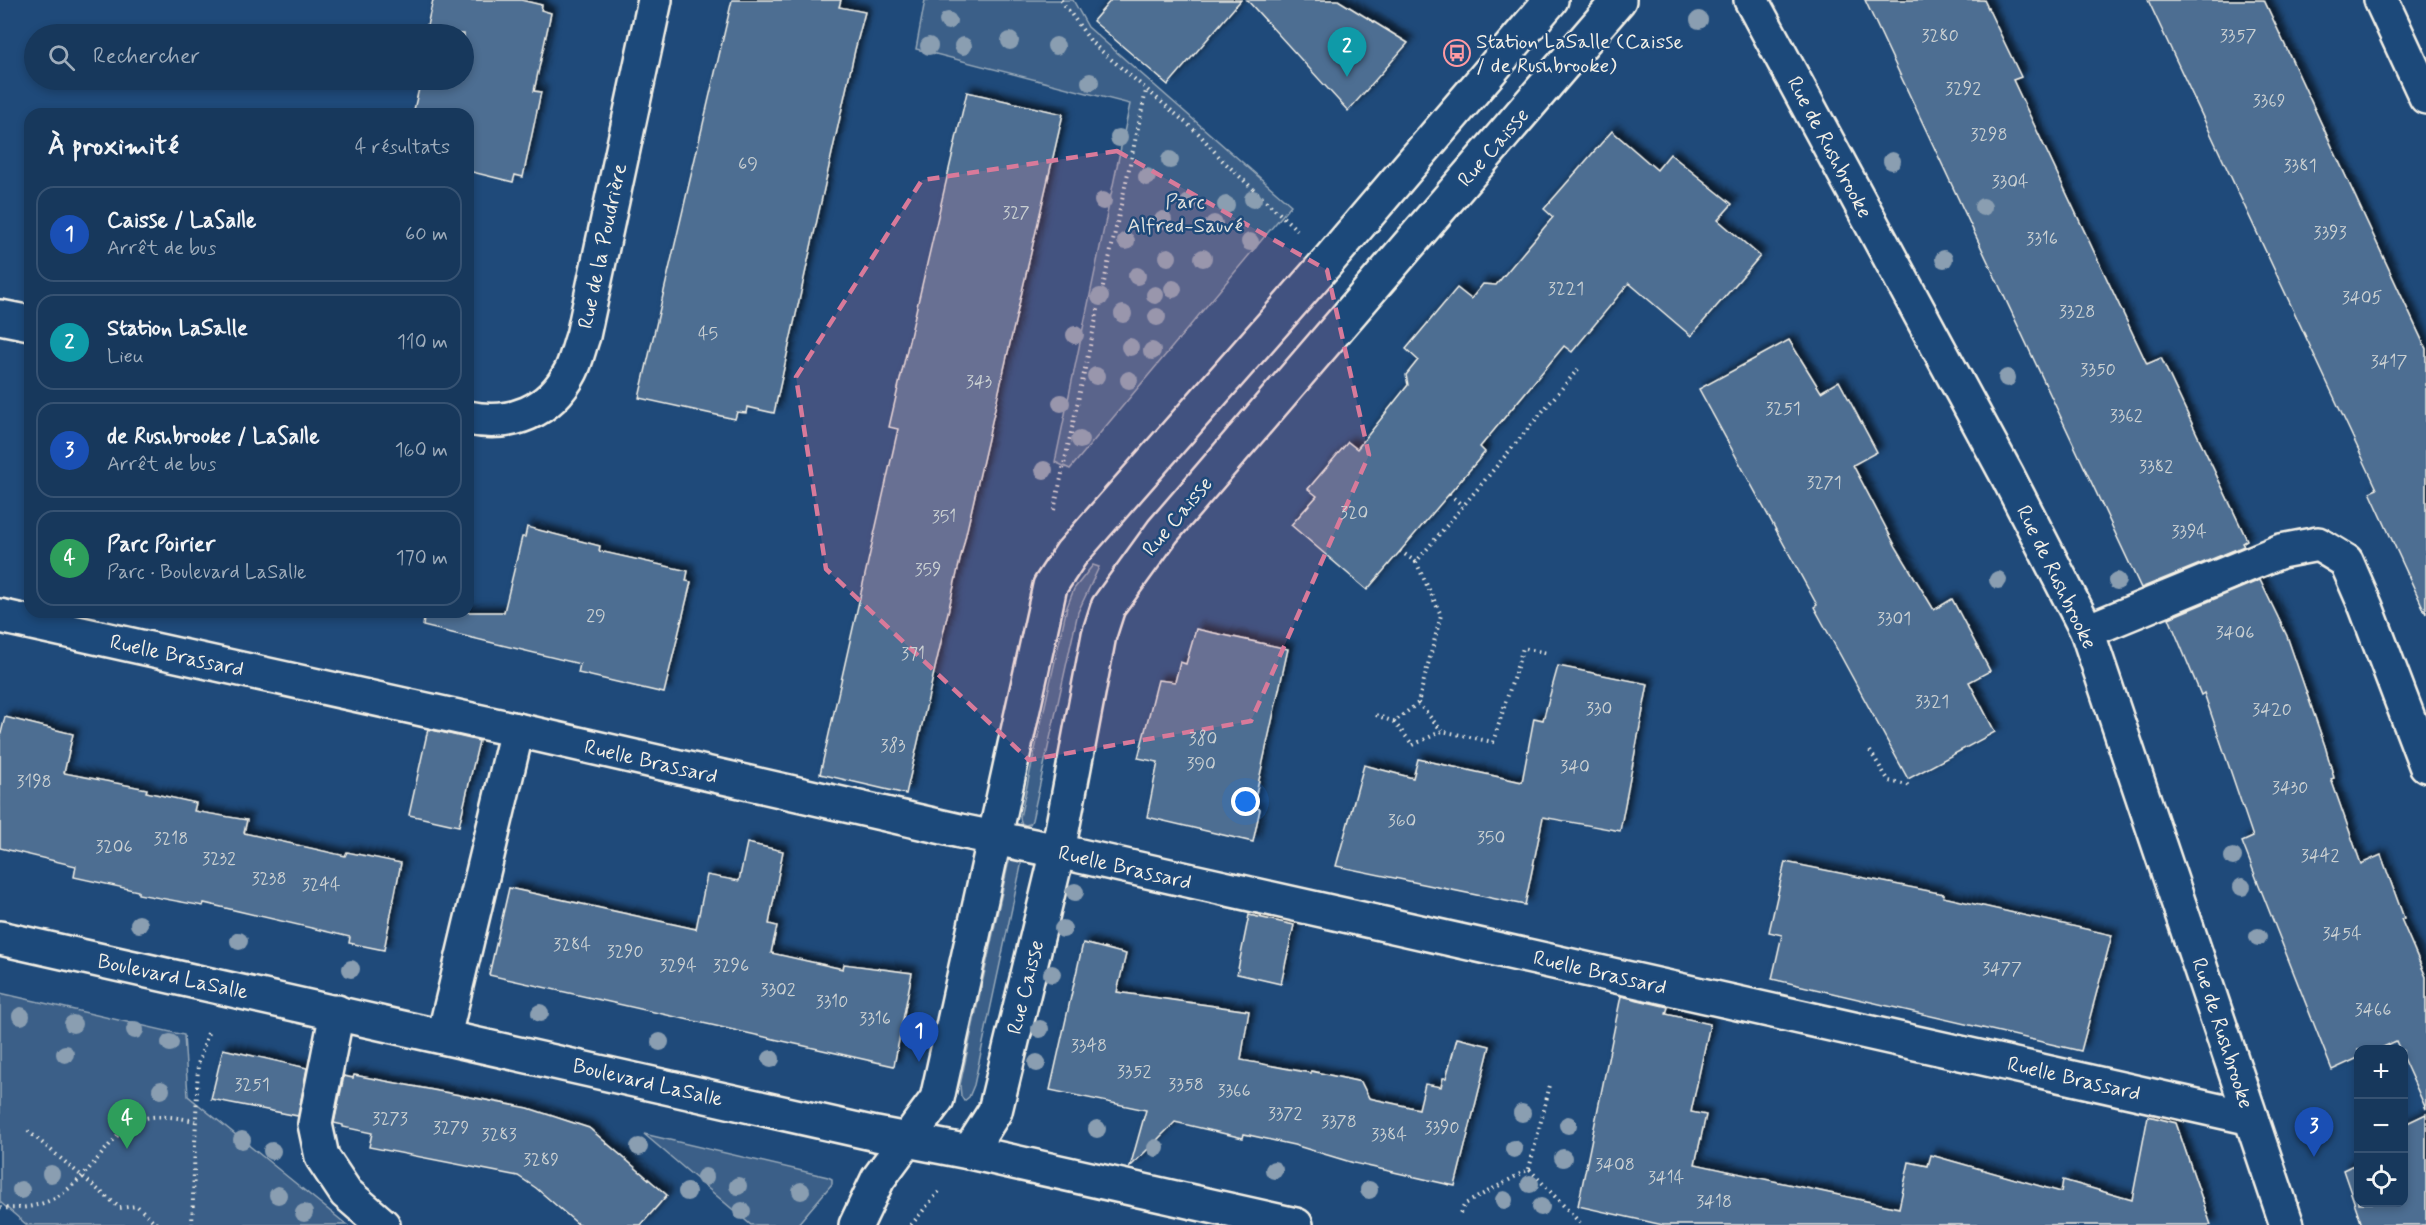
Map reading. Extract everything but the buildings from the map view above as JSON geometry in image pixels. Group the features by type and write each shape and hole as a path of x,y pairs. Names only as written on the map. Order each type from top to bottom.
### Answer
{"street":[{"name":"Rue de la Poudrière","path":"474,419 508,421 529,413 549,400 571,372 583,336 655,0"},
{"path":"856,1225 878,1179 909,1140 937,1099 1050,586 1071,554 1329,260 1551,0"},
{"name":"Rue Caisse","path":"969,1152 995,1111 1058,851 1099,635 1108,607 1163,531 1619,0"},
{"name":"Rue de Rushbrooke","path":"1751,0 2007,475 2087,631 2287,1225"},
{"path":"2381,0 2426,98"},
{"path":"0,316 24,322"},
{"path":"2087,631 2281,551 2318,544 2346,561 2366,607 2426,765"},
{"name":"Ruelle Brassard","path":"0,616 2251,1118"},
{"path":"444,1036 517,730"},
{"name":"Boulevard LaSalle","path":"0,938 1296,1225"},
{"path":"337,1012 315,1124 322,1157 346,1193 382,1225"}],"path":[{"path":"1062,0 1092,43 1198,134 1221,159 1297,230"},
{"path":"1053,517 1146,91"},
{"path":"1416,562 1579,368"},
{"path":"1449,494 1463,506"},
{"path":"1394,722 1418,704 1441,615 1416,562 1400,551"},
{"path":"1418,704 1442,731 1493,742 1522,648 1546,653"},
{"path":"1376,715 1394,722 1413,745 1442,731"},
{"path":"1870,752 1889,781 1912,786"},
{"path":"192,1225 198,1064 208,1033"},
{"path":"1460,1213 1465,1204 1529,1169 1550,1086"},
{"path":"0,1208 12,1209 48,1201 64,1194 83,1177 118,1135 132,1124 148,1118 162,1117 195,1121"},
{"path":"28,1131 120,1208 137,1206 158,1225"},
{"path":"1529,1169 1582,1225"}],"highlighted area":[{"path":"1117,151 1327,270 1369,455 1251,721 1029,760 826,569 796,377 922,180"}],"green space":[{"name":"Parc Alfred-Sauvé","path":"925,0 1073,0 1088,27 1291,205 1070,469 1055,462 1130,104 916,49"},
{"path":"1093,565 1099,567 1078,612 1032,820 1030,824 1025,825 1021,823 1020,817 1067,607 1074,589"},
{"path":"1015,858 1021,861 1021,866 974,1085 969,1097 964,1101 960,1085 1008,865 1010,860"},
{"path":"0,993 184,1035 188,1096 347,1225 27,1225 0,1202"},
{"path":"644,1134 828,1177 832,1179 832,1184 797,1225 751,1225"}],"place":[{"name":"Station LaSalle (Caisse / de Rushbrooke)","path":"1457,53"},
{"name":"Station LaSalle","path":"1347,77"},
{"name":"Caisse / LaSalle","path":"919,1062"},
{"name":"Parc Poirier","path":"127,1149"},
{"name":"de Rushbrooke / LaSalle","path":"2314,1157"}]}
